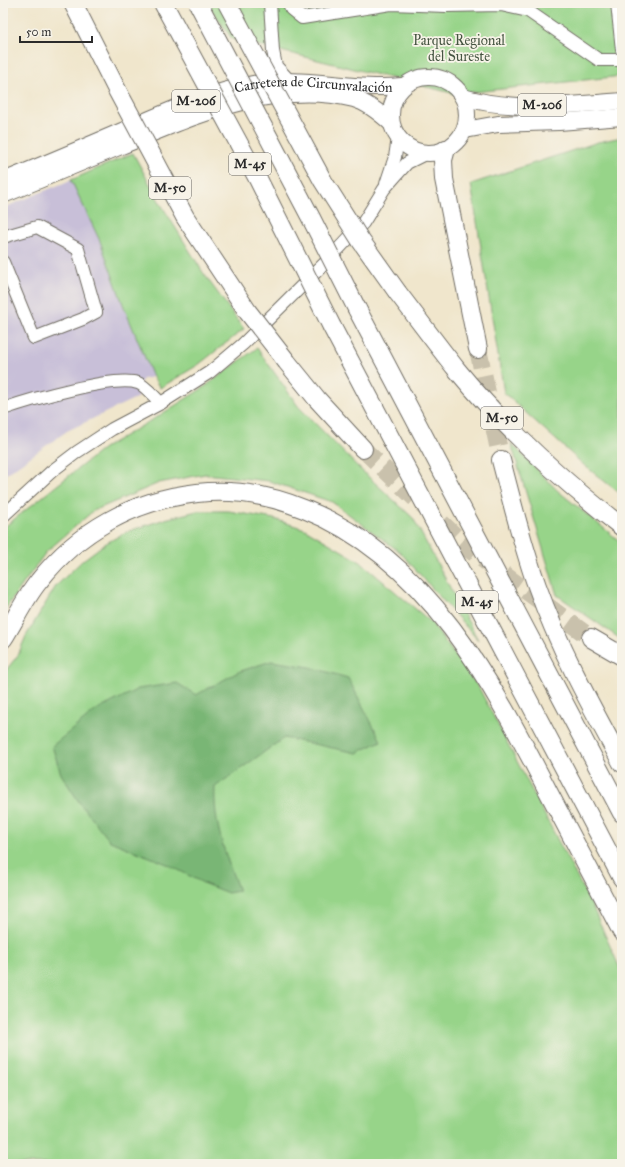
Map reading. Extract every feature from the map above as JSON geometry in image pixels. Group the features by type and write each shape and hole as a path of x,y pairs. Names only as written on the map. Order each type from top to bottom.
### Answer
{"highway":[{"name":"M-50","path":"73,3 186,217 248,312 317,399 363,450"},
{"name":"M-45","path":"164,3 258,180 332,327 622,878"},
{"name":"M-45","path":"198,3 622,813"},
{"name":"M-50","path":"227,3 323,181 361,241 398,293 458,371 508,425 558,473 622,527"},
{"path":"446,149 444,160 444,178 478,349"},
{"path":"501,460 519,528 540,593 557,637 622,763"},
{"path":"3,639 38,582 68,548 96,528 118,515 150,503 182,495 209,492 230,492 261,495 287,502 325,517 365,540 410,579 443,616 472,657 528,752 622,932"},
{"path":"591,638 622,656"}],"main road":[{"name":"M-206","path":"427,153 411,149 398,138 391,124 390,111 393,100 402,86 420,77 437,76 451,82 464,97 473,100 510,104 562,106 622,102"},
{"name":"Carretera de Circunvalación","path":"3,181 177,107 248,85 289,80 318,81 378,88 402,86"},
{"name":"Carretera de Circunvalación","path":"3,194 183,121 231,104 277,96 320,94 354,99 366,104 391,124"},
{"path":"427,153 446,149 457,142 465,130 468,115 464,97"},
{"name":"M-206","path":"465,130 498,124 559,122 622,117"}],"street":[{"path":"270,3 273,51 276,66 289,80"},
{"path":"289,3 291,9 302,18 391,4 446,6 501,4 528,10 599,60 622,60"},
{"path":"617,3 622,50"},
{"path":"248,85 263,74 269,65 273,51"},
{"path":"384,189 395,157 398,138"},
{"path":"3,516 29,491 76,452 161,403 210,372 243,344 363,223 384,189 407,163 427,153"},
{"path":"3,237 37,227 78,249 96,312 83,319 34,338 3,262"},
{"path":"3,409 36,398 124,380 139,384 161,403"}],"shaded area":[{"path":"71,180 100,241 124,307 153,377 143,379 136,388 138,397 67,431 3,476 3,208"}],"green space":[{"name":"Parque Regional del Sureste","path":"207,3 622,3 622,76 456,94 232,39"},
{"path":"622,137 622,495 585,466 504,393 471,184 598,142"},
{"path":"133,153 159,201 204,274 244,329 198,365 160,388 153,377 124,307 100,241 71,180"},
{"path":"257,348 298,406 360,469 413,518 478,640 400,552 332,502 269,481 205,474 159,483 93,511 46,552 3,612 3,528 104,448 203,388"},
{"path":"511,443 558,491 622,543 622,640 557,595"},
{"path":"197,511 229,511 274,519 305,529 359,561 431,622 479,688 594,910 622,973 622,1164 3,1164 3,674 18,655 26,636 56,586 83,560 103,545 126,532 165,519"},
{"path":"271,661 310,667 348,678 381,741 357,753 284,738 215,787 216,814 221,840 239,891 228,893 205,884 167,864 110,841 81,805 61,774 52,746 95,711 138,689 177,683 196,695 238,672"}],"tunnel":[{"path":"478,349 501,460"},
{"path":"363,449 470,550 591,638"}]}
